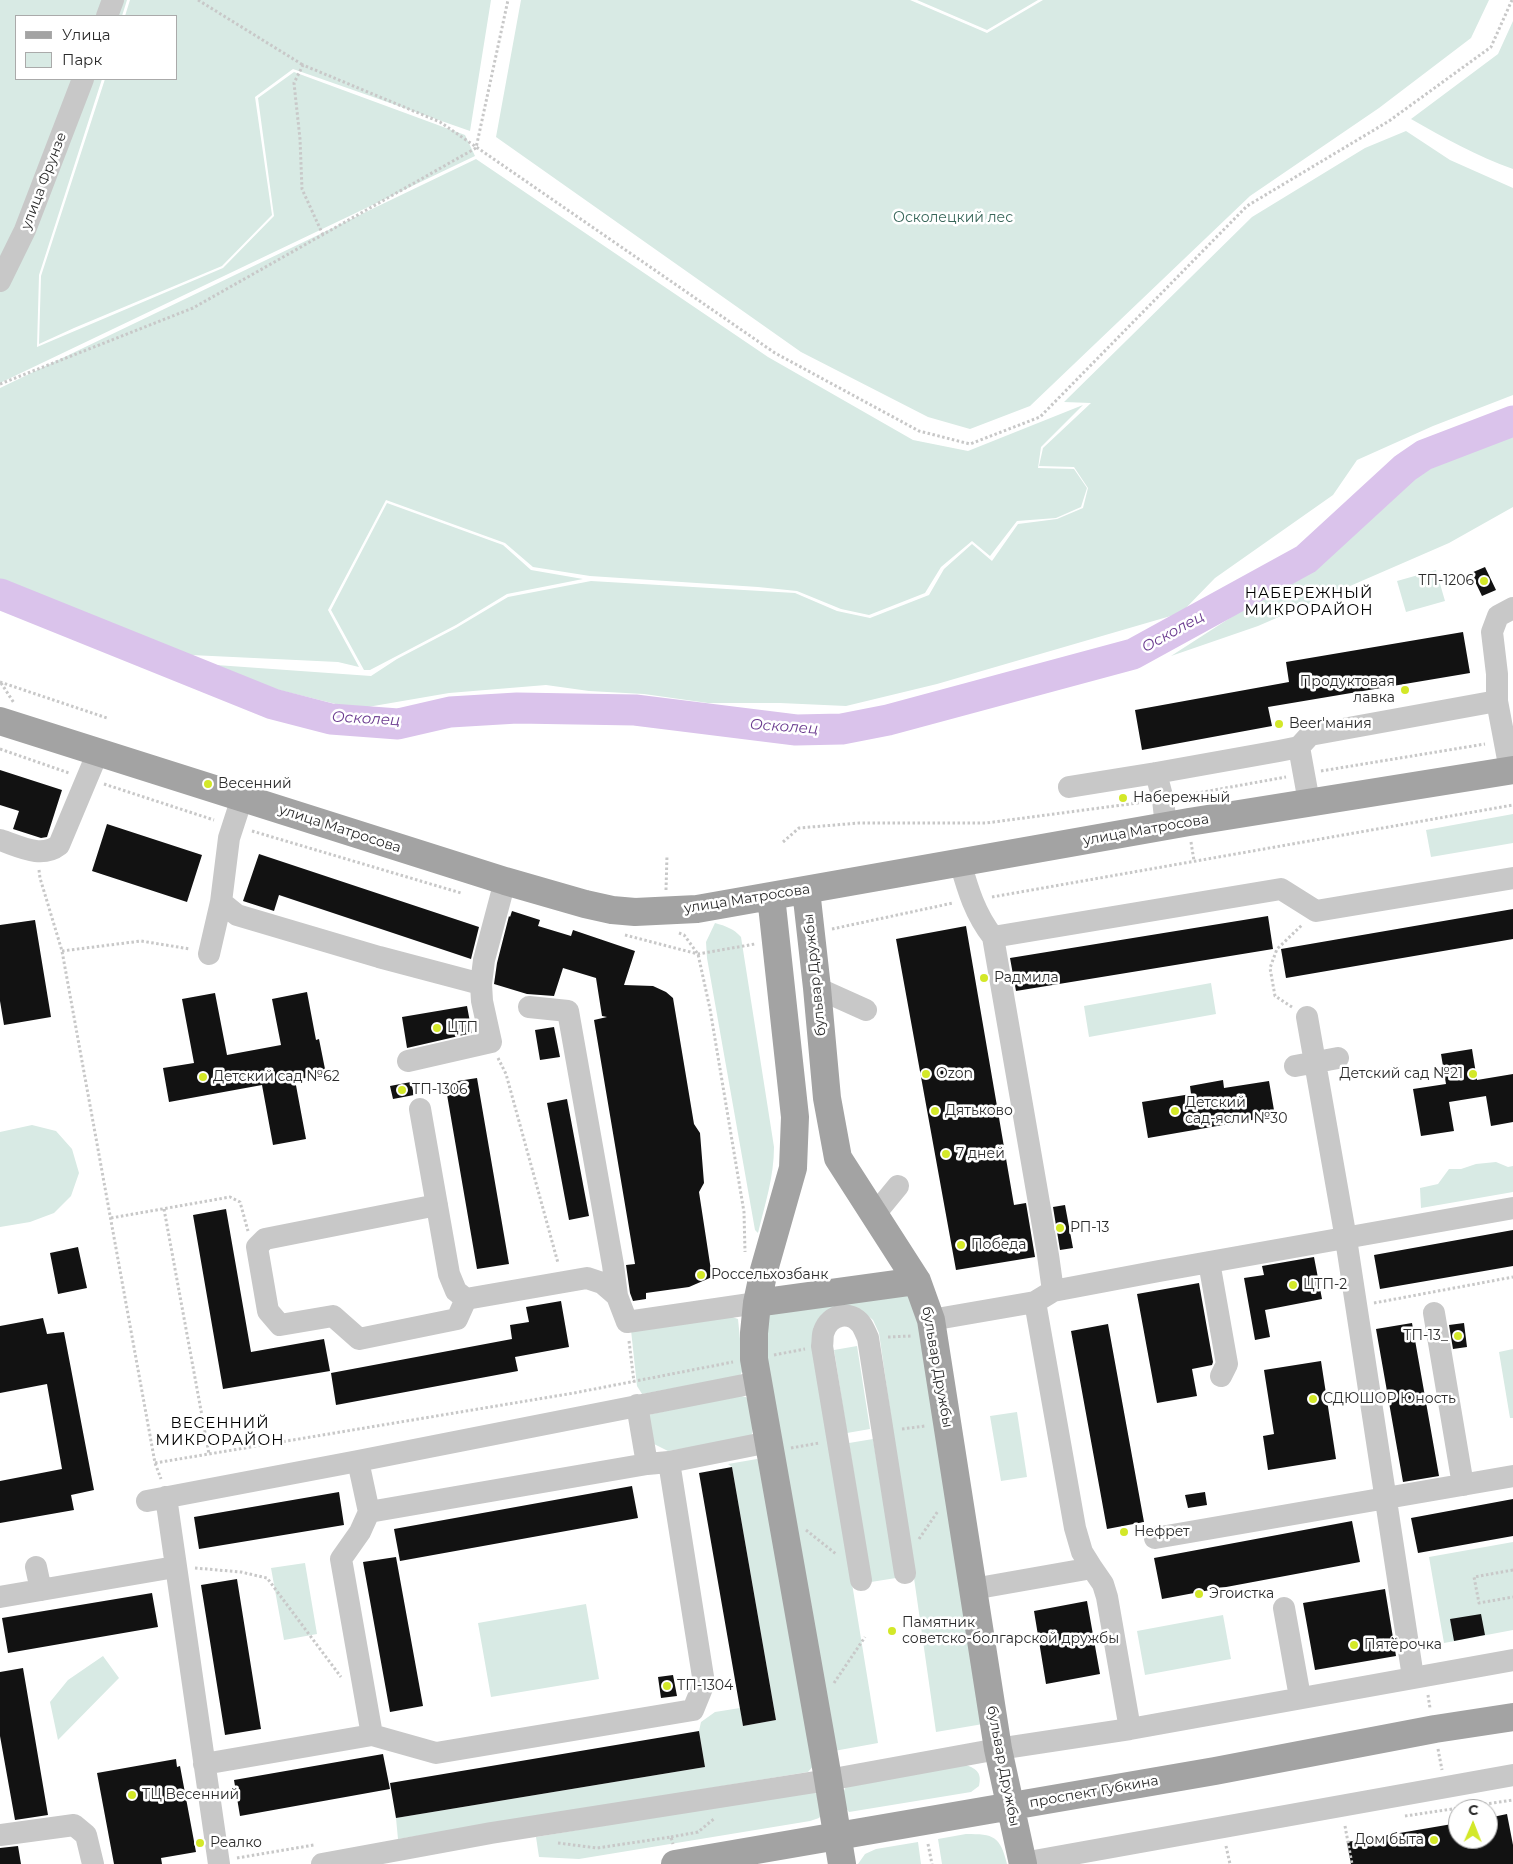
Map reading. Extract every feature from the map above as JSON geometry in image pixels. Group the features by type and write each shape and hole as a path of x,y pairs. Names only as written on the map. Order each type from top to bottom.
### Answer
{"main road":[{"name":"улица Матросова","path":"0,721 242,798 501,892 635,912 697,909 1166,826 1511,770"},
{"name":"бульвар Дружбы","path":"806,890 817,988 826,1098 838,1158 917,1281 932,1327 998,1749 1023,1863"},
{"path":"771,896 795,1117 793,1168 756,1303 754,1333 757,1370 842,1864"},
{"path":"756,1303 917,1281"},
{"name":"проспект Губкина","path":"676,1864 1215,1771 1434,1729 1513,1717"}],"street":[{"path":"107,15 113,0"},
{"name":"улица Фрунзе","path":"0,281 25,230 83,80"},
{"path":"1511,770 1497,702 1497,674 1492,632 1498,616 1513,608"},
{"path":"1069,787 1299,747 1310,735 1497,702"},
{"path":"1299,747 1309,802"},
{"path":"0,840 39,852 51,851 59,845 98,752"},
{"path":"1156,773 1163,800 1166,826"},
{"path":"210,951 220,902 229,838 242,798"},
{"path":"960,862 971,900 982,923 994,937 1075,1528 1082,1552 1103,1584 1107,1597 1130,1729"},
{"path":"994,937 1281,889 1316,911 1513,878"},
{"path":"408,1061 490,1042 482,1001 481,984 484,960 501,892"},
{"path":"220,902 237,915 379,957 481,984"},
{"path":"817,988 866,1010"},
{"path":"529,1007 568,1011 614,1265 617,1296 627,1322 756,1303"},
{"path":"1308,1017 1305,1064 1346,1239 1413,1678"},
{"path":"1305,1064 1338,1058"},
{"path":"420,1109 449,1274 456,1291 466,1299 587,1278 602,1283 617,1296"},
{"path":"875,1214 898,1186"},
{"path":"437,1205 265,1238 257,1247 268,1312 280,1324 333,1316 359,1339 457,1320 466,1299"},
{"path":"932,1327 1044,1297 1209,1262 1513,1208"},
{"path":"1209,1262 1227,1364 1221,1376"},
{"path":"1434,1313 1463,1485"},
{"path":"860,1577 822,1346 824,1332 830,1321 841,1315 854,1317 862,1325 868,1338 904,1568"},
{"path":"219,1864 175,1567 156,1499 358,1461 636,1405 757,1370"},
{"path":"636,1405 646,1464"},
{"path":"368,1512 646,1464 669,1462 769,1442"},
{"path":"358,1461 368,1512 360,1532 341,1559 372,1734"},
{"path":"204,1764 372,1734 436,1753 692,1710 704,1683 669,1462"},
{"path":"1155,1538 1513,1476"},
{"path":"36,1567 41,1590"},
{"path":"0,1597 175,1567"},
{"path":"973,1589 1092,1568"},
{"path":"1284,1608 1300,1697"},
{"path":"322,1864 491,1833 828,1780 998,1749 1130,1729 1513,1660"},
{"path":"1023,1863 1513,1775"},
{"path":"0,1834 74,1825 86,1835 93,1864"}],"path":[{"path":"198,0 303,65 440,122 775,353 919,431 970,444 1040,416 1246,206 1389,121 1491,47 1512,0"},
{"path":"0,384 193,308 476,148 508,0"},
{"path":"303,65 294,83 300,139 302,189 322,235"},
{"path":"0,682 107,718"},
{"path":"0,749 234,826 501,892"},
{"path":"810,934 971,900 1513,805"},
{"path":"39,852 40,878 62,951 156,1464 156,1499"},
{"path":"1308,1017 1275,996 1270,968 1277,949 1316,911"},
{"path":"621,934 698,954 776,940"},
{"path":"62,951 141,941 210,951"},
{"path":"698,954 710,1009 744,1212 745,1257"},
{"path":"490,1042 506,1074 563,1282"},
{"path":"111,1218 230,1197 240,1202 247,1228 257,1247"},
{"path":"164,1209 209,1454"},
{"path":"1356,1306 1513,1277"},
{"path":"627,1322 636,1405"},
{"path":"868,1338 932,1327"},
{"path":"156,1464 505,1405 634,1381 757,1370 822,1346"},
{"path":"904,1568 940,1508"},
{"path":"801,1526 860,1577"},
{"path":"175,1567 241,1572 267,1578 344,1682"},
{"path":"1513,1570 1474,1577 1479,1603 1513,1597"},
{"path":"829,1690 865,1637"},
{"path":"1346,1826 1352,1864"},
{"path":"550,1842 597,1848 671,1837 676,1864"},
{"path":"928,1844 932,1864"}],"green space":[{"path":"0,0 127,0 122,15 15,15 15,80 102,80 39,275 37,347 223,268 274,216 258,98 294,72 465,135 475,156 0,383"},
{"path":"130,0 491,0 470,131 293,69 255,97 272,215 222,266 39,344 41,276 105,80 178,80 178,15 125,15"},
{"name":"Осколецкий лес","path":"521,0 910,0 987,33 1043,0 1489,0 1471,38 1379,108 1250,196 1030,406 970,429 928,417 801,352 496,137"},
{"path":"917,0 1038,0 987,30"},
{"path":"1513,21 1513,169 1461,146 1411,119 1498,54"},
{"path":"1406,131 1450,160 1513,188 1513,395 1433,426 1357,460 1333,495 1215,578 1181,613 937,684 846,706 780,703 708,703 644,694 589,691 546,685 449,693 356,709 279,690 202,664 371,676 397,659 456,628 508,597 591,581 795,593 837,611 870,618 929,595 944,569 972,544 992,561 1018,524 1057,519 1083,508 1088,488 1074,467 1039,466 1043,448 1091,403 1064,402 1252,217 1365,148"},
{"path":"476,159 768,357 913,440 968,451 1083,405 1041,447 1038,468 1074,469 1087,488 1081,507 1056,518 1017,521 990,556 972,541 941,567 925,593 869,615 841,609 797,591 590,576 533,567 505,543 386,500 328,610 359,667 338,662 191,655 0,581 0,388"},
{"path":"1513,435 1513,507 1449,543 1258,626 1171,656 1337,549 1393,495 1442,460"},
{"path":"387,503 503,545 531,570 583,579 507,594 456,625 370,670 364,670 331,610"},
{"path":"1436,570 1445,601 1406,612 1397,581"},
{"path":"1513,814 1513,843 1431,857 1426,830"},
{"path":"715,923 730,928 741,937 774,1147 771,1180 758,1233 755,1230 707,958 706,942"},
{"path":"1211,983 1216,1014 1089,1037 1084,1006"},
{"path":"32,1125 56,1131 72,1149 79,1173 71,1196 54,1213 30,1222 0,1227 0,1132"},
{"path":"1496,1162 1508,1167 1513,1166 1513,1192 1421,1208 1420,1188 1438,1184 1449,1169 1461,1169 1476,1164"},
{"path":"906,1290 919,1326 983,1724 936,1732 879,1333 873,1320 860,1309 840,1308 813,1344 878,1743 834,1751 765,1351 768,1309"},
{"path":"729,1316 738,1319 743,1369 740,1376 642,1394 637,1386 631,1330"},
{"path":"857,1346 870,1429 847,1433 834,1350"},
{"path":"1513,1349 1513,1418 1510,1418 1499,1352"},
{"path":"736,1395 746,1397 753,1411 754,1422 751,1437 668,1451 654,1444 648,1415"},
{"path":"1017,1412 1027,1477 1001,1481 990,1416"},
{"path":"873,1439 896,1578 871,1582 849,1443"},
{"path":"757,1459 761,1462 815,1764 808,1772 398,1839 396,1818 705,1767 699,1731 701,1722 715,1712 740,1708 743,1726 776,1720 732,1467 728,1464"},
{"path":"1513,1542 1513,1630 1444,1643 1429,1557"},
{"path":"305,1563 317,1634 284,1640 271,1568"},
{"path":"586,1604 599,1679 491,1697 478,1623"},
{"path":"1223,1615 1231,1659 1145,1675 1137,1631"},
{"path":"103,1656 119,1678 58,1740 50,1702 68,1680"},
{"path":"966,1765 976,1770 980,1778 979,1786 971,1792 849,1812 843,1802 842,1796 847,1785"},
{"path":"812,1791 817,1794 822,1814 819,1818 810,1821 579,1859 539,1857 536,1837"},
{"path":"966,1834 989,1836 994,1839 1002,1848 1007,1864 942,1864 938,1839"},
{"path":"918,1842 921,1864 858,1864 865,1854 876,1849"}],"building":[{"name":"ТП-1206","path":"1485,567 1496,590 1482,596 1471,573"},
{"path":"1463,632 1470,673 1268,707 1272,726 1142,750 1135,710 1289,682 1286,662"},
{"path":"0,770 62,790 47,837 41,838 13,829 19,811 0,805"},
{"path":"107,824 202,855 187,902 92,871"},
{"path":"259,854 479,927 471,959 279,895 274,911 243,901"},
{"path":"1513,909 1513,939 1286,978 1281,949"},
{"path":"512,911 540,920 538,926 571,936 573,930 635,951 624,985 653,986 666,992 673,998 694,1124 700,1133 704,1183 699,1192 712,1277 689,1287 646,1293 646,1299 633,1301 626,1265 635,1264 594,1020 607,1017 602,1016 596,978 563,968 554,996 527,994 494,984 497,963"},
{"path":"1268,916 1273,949 1016,991 1010,958"},
{"path":"35,920 51,1017 4,1025 0,1001 0,925"},
{"path":"966,926 1014,1205 1026,1203 1035,1257 956,1270 896,939"},
{"path":"307,992 316,1040 319,1039 326,1074 295,1080 306,1139 273,1145 262,1085 169,1102 163,1068 194,1063 182,999 215,993 227,1055 281,1045 272,999"},
{"name":"ЦТП","path":"467,1006 472,1033 407,1048 402,1017"},
{"path":"554,1027 560,1057 540,1060 535,1030"},
{"path":"1472,1049 1477,1080 1513,1074 1513,1122 1491,1126 1486,1096 1449,1102 1454,1131 1421,1136 1413,1089 1446,1084 1441,1054"},
{"path":"477,1078 509,1264 477,1269 445,1083"},
{"path":"1223,1080 1224,1088 1269,1081 1275,1116 1148,1138 1142,1102 1191,1094 1190,1086"},
{"name":"ТП-1306","path":"411,1082 414,1095 393,1099 390,1086"},
{"path":"567,1099 589,1216 569,1220 547,1103"},
{"name":"РП-13","path":"1065,1205 1073,1248 1060,1250 1053,1207"},
{"path":"226,1209 251,1352 324,1339 330,1371 223,1389 193,1215"},
{"path":"1513,1230 1513,1266 1380,1289 1374,1255"},
{"path":"78,1247 87,1288 58,1294 50,1253"},
{"path":"1314,1257 1322,1299 1265,1310 1270,1337 1255,1340 1244,1278 1264,1275 1262,1266"},
{"path":"1199,1283 1212,1365 1192,1369 1197,1396 1157,1403 1137,1294"},
{"path":"561,1301 569,1347 515,1357 518,1371 336,1405 331,1373 512,1339 510,1325 529,1322 526,1307"},
{"path":"43,1318 47,1334 64,1332 94,1490 71,1495 74,1510 0,1523 0,1481 62,1469 47,1384 0,1393 0,1326"},
{"path":"1412,1323 1439,1476 1403,1482 1376,1329"},
{"name":"ТП-13_","path":"1464,1323 1467,1347 1453,1349 1449,1325"},
{"path":"1108,1324 1144,1522 1107,1529 1071,1331"},
{"path":"1321,1361 1336,1459 1268,1470 1263,1436 1274,1434 1264,1370"},
{"path":"732,1467 776,1720 743,1726 699,1473"},
{"path":"632,1486 638,1518 400,1561 394,1529"},
{"path":"339,1492 344,1525 199,1549 194,1517"},
{"path":"1205,1492 1207,1505 1188,1508 1185,1495"},
{"path":"1513,1499 1513,1536 1418,1553 1411,1518"},
{"path":"1352,1521 1360,1562 1162,1599 1154,1558"},
{"path":"396,1557 423,1706 390,1712 363,1562"},
{"path":"237,1579 261,1729 225,1735 201,1585"},
{"path":"1385,1589 1396,1656 1315,1670 1303,1603"},
{"path":"152,1593 158,1627 8,1653 2,1618"},
{"path":"1087,1601 1100,1674 1046,1684 1034,1611"},
{"path":"1481,1614 1485,1635 1454,1641 1450,1619"},
{"path":"23,1668 48,1815 15,1820 0,1736 0,1672"},
{"name":"ТП-1304","path":"673,1675 677,1696 661,1698 658,1677"},
{"path":"699,1731 705,1767 396,1818 390,1783"},
{"path":"383,1754 390,1789 240,1816 234,1780"},
{"path":"176,1759 177,1767 180,1766 196,1852 161,1858 162,1864 114,1864 97,1773"},
{"name":"Дом быта","path":"1507,1814 1513,1845 1513,1864 1351,1864 1347,1842 1448,1825 1448,1849 1498,1849 1498,1816"},
{"path":"18,1846 21,1864 0,1864 0,1848"}],"waterway":[{"name":"Осколец","path":"0,594 273,704 331,719 398,724 450,712 517,708 635,710 796,730 842,729 888,720 1133,654 1306,559 1405,468 1424,455 1513,421"}],"place":[{"name":"ТП-1206","path":"1484,581"},
{"name":"Продуктовая лавка","path":"1405,690"},
{"name":"Beer'мания","path":"1279,724"},
{"name":"Весенний","path":"208,784"},
{"name":"Набережный","path":"1123,798"},
{"name":"Радмила","path":"984,978"},
{"name":"ЦТП","path":"437,1028"},
{"name":"Ozon","path":"926,1074"},
{"name":"Детский сад №21","path":"1473,1074"},
{"name":"Детский сад №62","path":"203,1077"},
{"name":"ТП-1306","path":"402,1090"},
{"name":"Дятьково","path":"935,1111"},
{"name":"Детский сад-ясли №30","path":"1175,1111"},
{"name":"7 дней","path":"946,1154"},
{"name":"РП-13","path":"1060,1228"},
{"name":"Победа","path":"961,1245"},
{"name":"Россельхозбанк","path":"701,1275"},
{"name":"ЦТП-2","path":"1293,1285"},
{"name":"ТП-13_","path":"1458,1336"},
{"name":"СДЮШОР Юность","path":"1313,1399"},
{"name":"Нефрет","path":"1124,1532"},
{"name":"Эгоистка","path":"1199,1594"},
{"name":"Памятник советско-болгарской дружбы","path":"892,1631"},
{"name":"Пятёрочка","path":"1354,1645"},
{"name":"ТП-1304","path":"667,1686"},
{"name":"ТЦ Весенний","path":"132,1795"},
{"name":"Дом быта","path":"1434,1840"},
{"name":"Реалко","path":"200,1843"}],"district":[{"name":"НАБЕРЕЖНЫЙ МИКРОРАЙОН","path":"1309,602"},
{"name":"ВЕСЕННИЙ МИКРОРАЙОН","path":"220,1432"}]}
